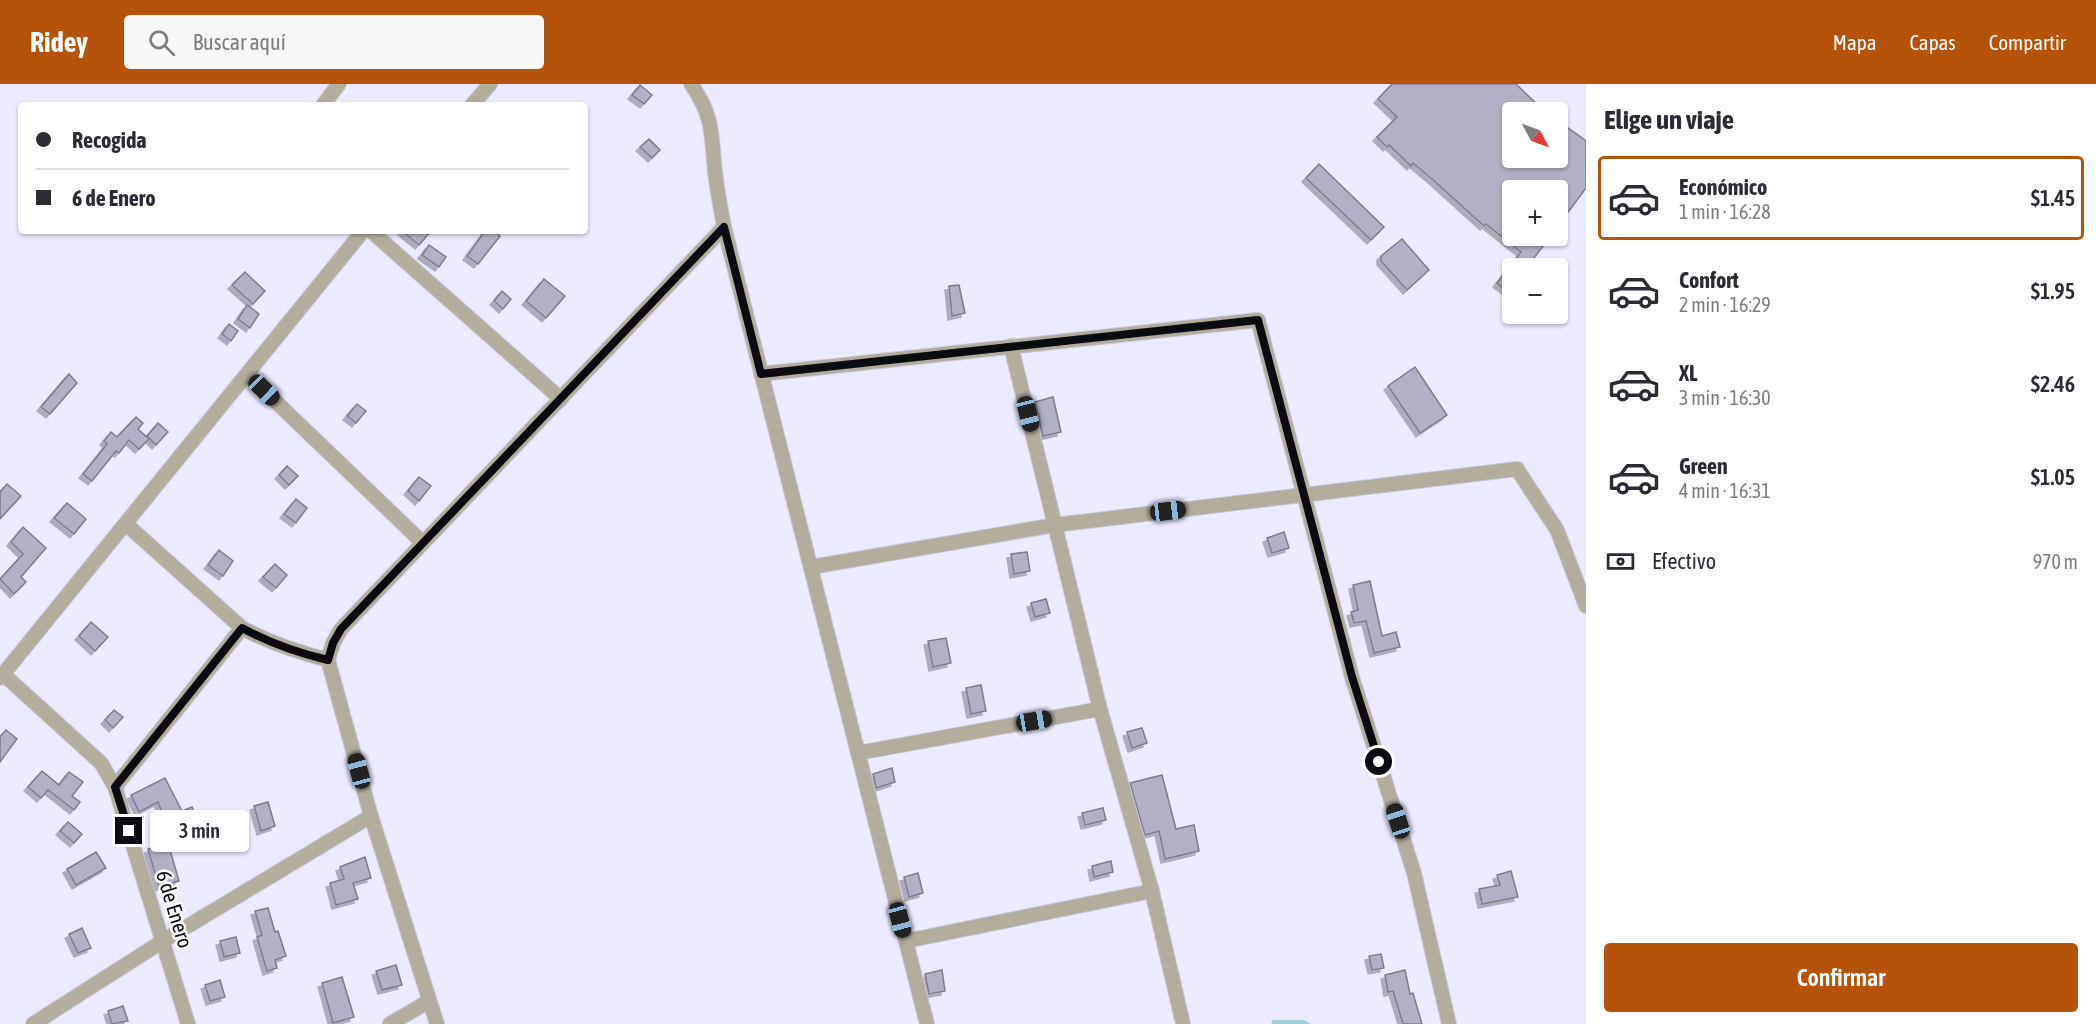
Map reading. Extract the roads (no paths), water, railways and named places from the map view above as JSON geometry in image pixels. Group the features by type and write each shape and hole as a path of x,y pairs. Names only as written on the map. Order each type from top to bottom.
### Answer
{"street":[{"path":"324,102 339,84"},
{"path":"475,102 490,84"},
{"path":"691,84 709,115 715,174 724,227 927,1024"},
{"path":"437,1024 371,816 328,660 333,643 341,629 724,227"},
{"path":"1,676 361,234"},
{"path":"374,234 561,399"},
{"path":"761,374 1258,320 1352,677 1414,873 1449,1024"},
{"path":"1011,346 1100,709 1152,891 1183,1024"},
{"path":"248,375 423,543"},
{"path":"811,567 1055,525 1517,469 1557,530 1586,606"},
{"path":"126,524 242,628 262,639 294,651 328,660"},
{"path":"115,787 242,628"},
{"name":"6 de Enero","path":"1,676 101,763 115,787 188,1024"},
{"path":"858,753 1100,709"},
{"path":"33,1024 163,941 371,816"},
{"path":"906,941 1152,891"},
{"path":"390,1024 429,1001"}],"water":[{"path":"1273,1020 1304,1020 1311,1024 1271,1024"}]}
